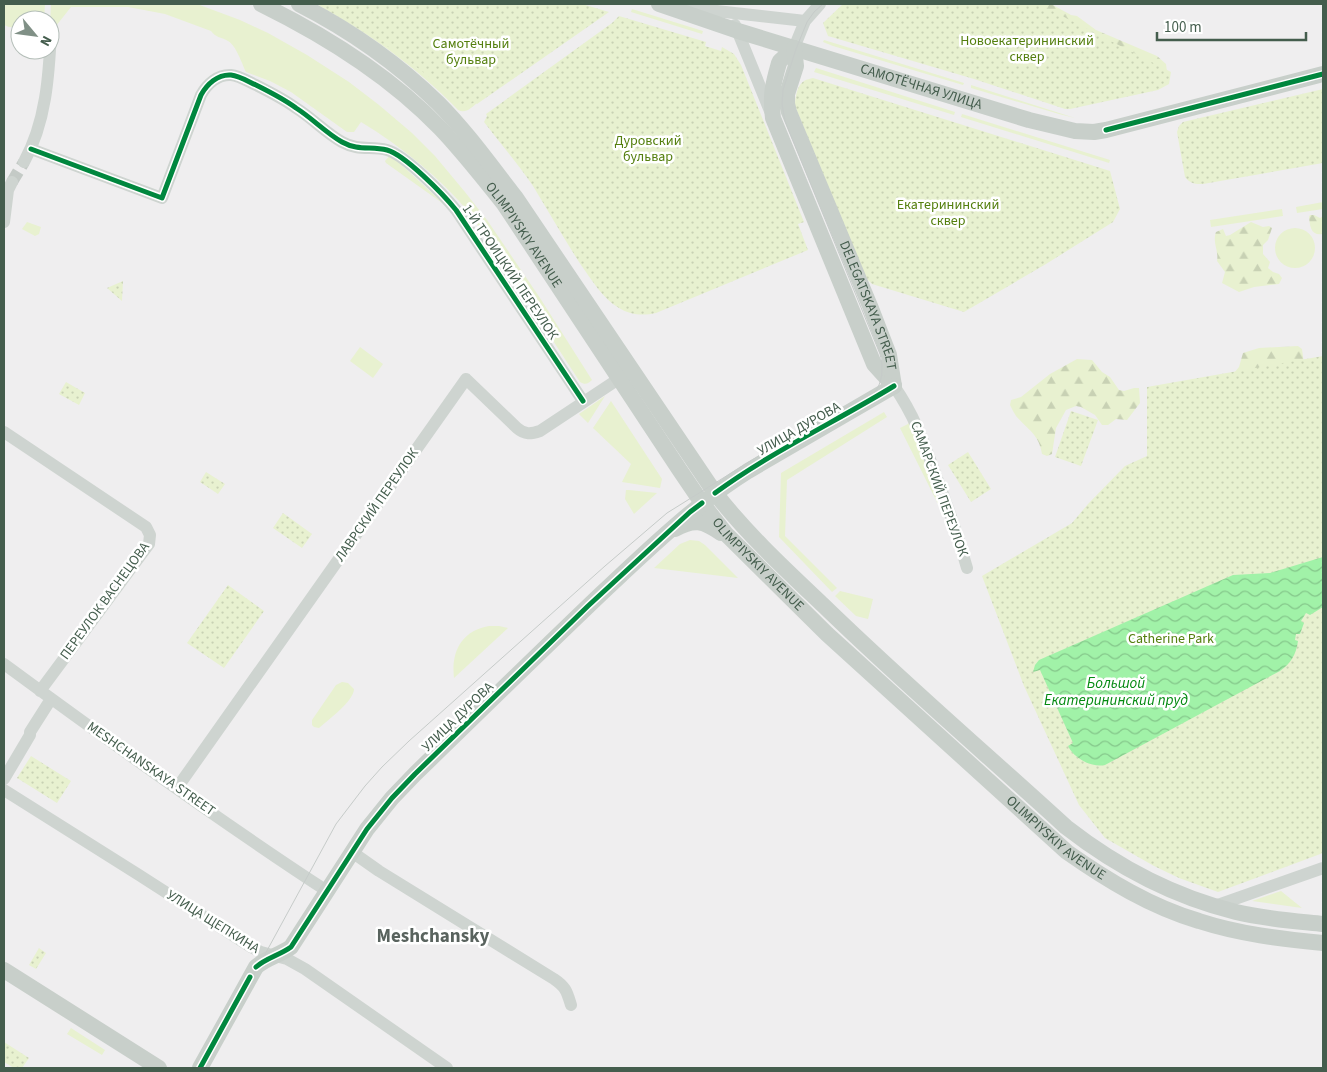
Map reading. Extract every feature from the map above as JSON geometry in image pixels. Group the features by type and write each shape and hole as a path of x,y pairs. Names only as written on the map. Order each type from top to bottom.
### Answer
{"main road":[{"name":"OLIMPIYSKIY AVENUE","path":"261,4 318,34 362,63 399,91 440,128 504,204 701,501 726,534 836,643 1067,852 1105,878 1145,900 1177,914 1252,934 1323,943"},
{"name":"OLIMPIYSKIY AVENUE","path":"299,4 328,19 373,48 406,74 440,105 461,129 516,198 701,501 739,523 847,629 1066,827 1097,851 1173,891 1215,906 1254,915 1323,924"},
{"name":"САМОТЁЧНАЯ УЛИЦА","path":"660,4 738,31 1029,120 1075,131 1094,132 1106,130 1323,74"},
{"name":"DELEGATSKAYA STREET","path":"794,48 779,63 772,86 772,118 874,364 894,386"},
{"name":"DELEGATSKAYA STREET","path":"794,48 796,66 787,94 789,112 889,355 894,386"},
{"name":"УЛИЦА ДУРОВА","path":"200,1068 260,955 280,954 290,947 367,829 392,798 415,774 588,606 701,501 778,453 894,386"},
{"path":"659,540 684,524 698,522 706,524 734,542"},
{"path":"4,970 159,1068"}],"street":[{"path":"660,4 729,8 805,21"},
{"path":"794,48 805,21 820,4"},
{"name":"DELEGATSKAYA STREET","path":"729,8 772,118"},
{"path":"24,162 39,127 47,84 49,60"},
{"name":"1-Й ТРОИЦКИЙ ПЕРЕУЛОК","path":"31,149 162,198 206,86 212,80 231,75 244,79 274,94 296,108 342,142 355,148 380,148 403,157 437,189 456,210 583,401"},
{"path":"4,222 8,190 12,182"},
{"name":"ЛАВРСКИЙ ПЕРЕУЛОК","path":"177,788 466,379 511,423 522,432 532,434 540,431 620,378"},
{"name":"САМАРСКИЙ ПЕРЕУЛОК","path":"894,386 907,405 918,428 967,568"},
{"name":"ПЕРЕУЛОК ВАСНЕЦОВА","path":"4,432 146,527 150,534 149,544 40,690"},
{"name":"MESHCHANSKAYA STREET","path":"4,664 177,788 327,891"},
{"path":"4,779 51,699"},
{"name":"УЛИЦА ЩЕПКИНА","path":"4,790 139,874 260,955 287,960 305,969 447,1068"},
{"path":"352,852 379,871 561,984 567,990 572,1005"},
{"path":"1215,906 1323,868"}],"green space":[{"path":"4,4 45,4 45,10 10,10 10,27 4,25"},
{"path":"51,4 197,4 268,33 349,82 412,133 435,156 465,192 487,220 540,298 592,380 586,384 580,382 471,215 433,175 391,142 361,122 354,132 347,132 291,92 270,81 246,72 231,43 211,31 165,14 128,7 71,7 60,21 60,10 51,10"},
{"path":"317,4 327,4 470,93 477,103 466,111 458,110 409,65 355,27"},
{"name":"Самотёчный бульвар","path":"317,4 582,4 609,12 477,104 475,102 465,107 460,106 427,75 395,51"},
{"name":"Новоекатерининский сквер","path":"843,4 1039,4 1171,72 1169,84 1158,90 1065,109 974,79 828,36 823,23"},
{"path":"1034,4 1051,4 1071,15 1077,16 1096,30 1157,56 1166,64 1167,72"},
{"path":"632,9 703,31 702,34 631,12"},
{"name":"Дуровский бульвар","path":"619,16 706,42 705,46 721,51 722,47 734,54 741,65 804,222 798,224 808,250 651,314 641,315 623,310 607,299 598,288 581,265 533,186 484,122 486,114"},
{"path":"824,40 964,83 963,85 833,46 823,42"},
{"path":"816,68 955,112 954,115 814,72"},
{"name":"Екатерининский сквер","path":"813,78 1110,171 1120,209 1113,222 964,312 872,284 864,276 795,106 800,85 805,80"},
{"path":"971,85 1075,118 971,88"},
{"path":"1323,89 1323,163 1203,184 1196,184 1185,177 1177,132 1183,122"},
{"path":"962,114 1110,160 1109,163 961,117"},
{"path":"390,155 445,205 386,163 385,161"},
{"path":"1323,202 1323,209 1297,213 1296,207"},
{"path":"1282,209 1283,216 1211,227 1210,220"},
{"path":"1310,215 1320,218 1323,216 1323,234 1316,234 1312,230 1309,221"},
{"path":"27,222 41,227 39,234 35,236 22,229"},
{"path":"1251,222 1263,227 1269,226 1272,228 1268,240 1263,245 1263,254 1270,262 1268,268 1279,274 1282,278 1279,284 1254,287 1239,292 1222,283 1225,272 1217,261 1215,236 1216,232 1223,229 1226,236 1230,235"},
{"path":"1295,228 1309,234 1315,248 1309,262 1295,268 1281,262 1275,248 1281,234"},
{"path":"123,281 122,301 107,288"},
{"path":"1298,346 1302,349 1304,364 1229,379 1239,367 1243,353 1259,348"},
{"path":"360,347 383,364 373,378 350,361"},
{"name":"Catherine Park","path":"1323,356 1323,853 1218,892 1179,878 1105,838 1079,805 1024,686 982,576 1072,523 1125,466 1147,456 1147,387"},
{"path":"1077,359 1092,360 1102,372 1110,377 1119,390 1139,388 1140,403 1127,420 1116,419 1108,425 1102,425 1095,415 1081,407 1076,406 1066,410 1056,428 1052,454 1047,456 1042,454 1036,437 1016,416 1010,405 1011,400 1021,397 1050,374"},
{"path":"66,382 85,393 79,405 59,394"},
{"path":"605,396 588,423 579,414"},
{"path":"611,401 662,479 660,488 622,482 631,464 593,428"},
{"path":"1071,411 1098,420 1081,466 1055,457"},
{"path":"884,412 887,417 787,480 785,536 837,588 832,592 779,537 781,473"},
{"path":"910,420 944,516 900,428 908,424"},
{"path":"968,452 991,489 971,502 948,465"},
{"path":"206,472 225,484 218,494 200,482"},
{"path":"626,490 657,493 634,514 625,499"},
{"path":"283,513 312,534 302,548 273,528"},
{"path":"690,540 699,541 705,545 738,578 654,568 680,544"},
{"path":"228,585 264,611 224,668 187,643"},
{"path":"840,591 873,599 868,619 856,616 835,596"},
{"path":"489,626 508,628 454,678 454,660 460,644 471,633"},
{"path":"342,682 348,683 354,689 350,699 319,728 314,727 312,720 336,685"},
{"path":"31,756 71,781 57,803 17,778"},
{"path":"1281,891 1302,908 1252,901"},
{"path":"39,948 46,953 36,969 29,965"},
{"path":"71,1028 105,1050 102,1055 67,1034"},
{"path":"4,1042 29,1058 22,1068 14,1068 4,1062"}],"water":[{"name":"Большой Екатерининский пруд","path":"1323,557 1323,607 1310,615 1306,613 1301,621 1304,623 1300,634 1296,634 1295,640 1298,641 1294,655 1290,662 1280,671 1105,765 1094,765 1074,754 1068,746 1073,743 1040,670 1033,672 1039,660 1233,575 1270,573"}],"tunnel":[{"path":"12,182 24,162"}],"tram line":[{"path":"203,1068 336,824 382,767 605,566 667,513 760,455 863,403 878,388 882,375 880,354 785,121 782,104 783,90 807,22 823,4"}],"cycle path":[{"path":"1106,130 1323,74"},
{"path":"31,149 162,198 203,91 213,80 222,76 231,75 244,79 287,102 342,142 348,145 387,150 395,153 423,176 456,210 583,401"},
{"path":"715,493 758,464 894,386"},
{"path":"256,967 291,947 367,829 392,798 415,774 588,606 702,503"},
{"path":"200,1068 250,977"}],"district":[{"name":"Meshchansky","path":"433,936"}]}
